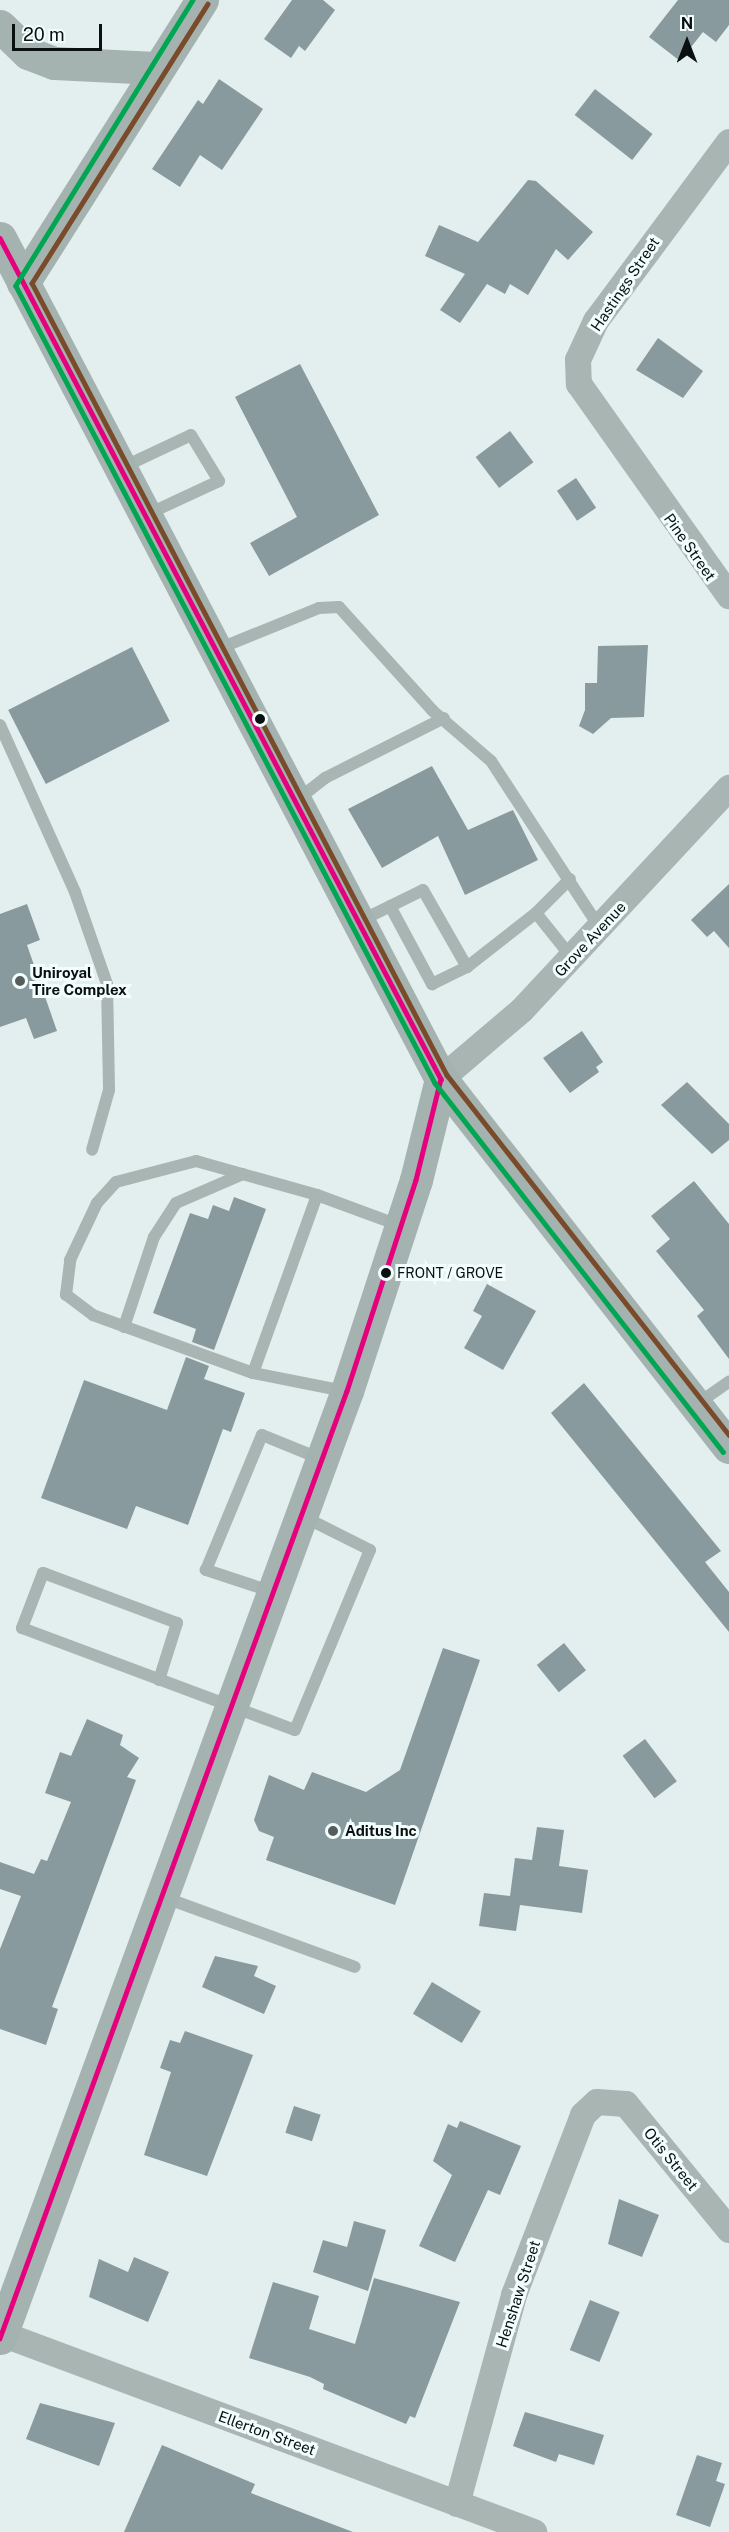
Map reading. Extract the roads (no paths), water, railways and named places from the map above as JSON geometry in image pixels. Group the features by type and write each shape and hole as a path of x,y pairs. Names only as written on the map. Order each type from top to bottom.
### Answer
{"main road":[{"path":"23,283 154,68 202,0"},
{"path":"0,26 28,53 54,63 154,68"},
{"path":"0,238 356,922 441,1079 729,1447"},
{"path":"1,2336 347,1391 402,1227 441,1079"}],"street":[{"name":"Hastings Street","path":"653,496 579,384 578,360 596,321 729,142"},
{"name":"Pine Street","path":"653,496 729,596"},
{"name":"Grove Avenue","path":"441,1079 522,1010 729,788"},
{"name":"Otis Street","path":"605,2101 626,2104 729,2230"},
{"name":"Henshaw Street","path":"457,2504 514,2295 583,2115 605,2101"},
{"name":"Ellerton Street","path":"1,2336 534,2532"}],"lane":[{"path":"119,469 191,435 219,481 144,516"},
{"path":"214,651 258,629 319,608 339,607 508,782 600,928"},
{"path":"294,803 324,778 444,718"},
{"path":"0,725 75,892 108,984 109,1090 92,1150"},
{"path":"390,906 432,984 467,967 536,913 570,879"},
{"path":"356,922 423,890 467,967"},
{"path":"536,913 572,958"},
{"path":"347,1391 253,1373 93,1315 66,1295 70,1260 97,1203 116,1182 196,1161 317,1195 402,1227"},
{"path":"124,1327 154,1237 176,1203 243,1174"},
{"path":"253,1373 317,1195"},
{"path":"696,1405 729,1382"},
{"path":"273,1592 206,1570 262,1435 322,1459"},
{"path":"159,1680 177,1623 43,1573 22,1628 159,1680 232,1703 295,1730 370,1550 301,1516"},
{"path":"162,1897 355,1967"}],"place":[{"name":"Uniroyal Tire Complex","path":"20,981"},
{"name":"FRONT / GROVE","path":"386,1273"},
{"name":"Aditus Inc","path":"333,1831"}]}
